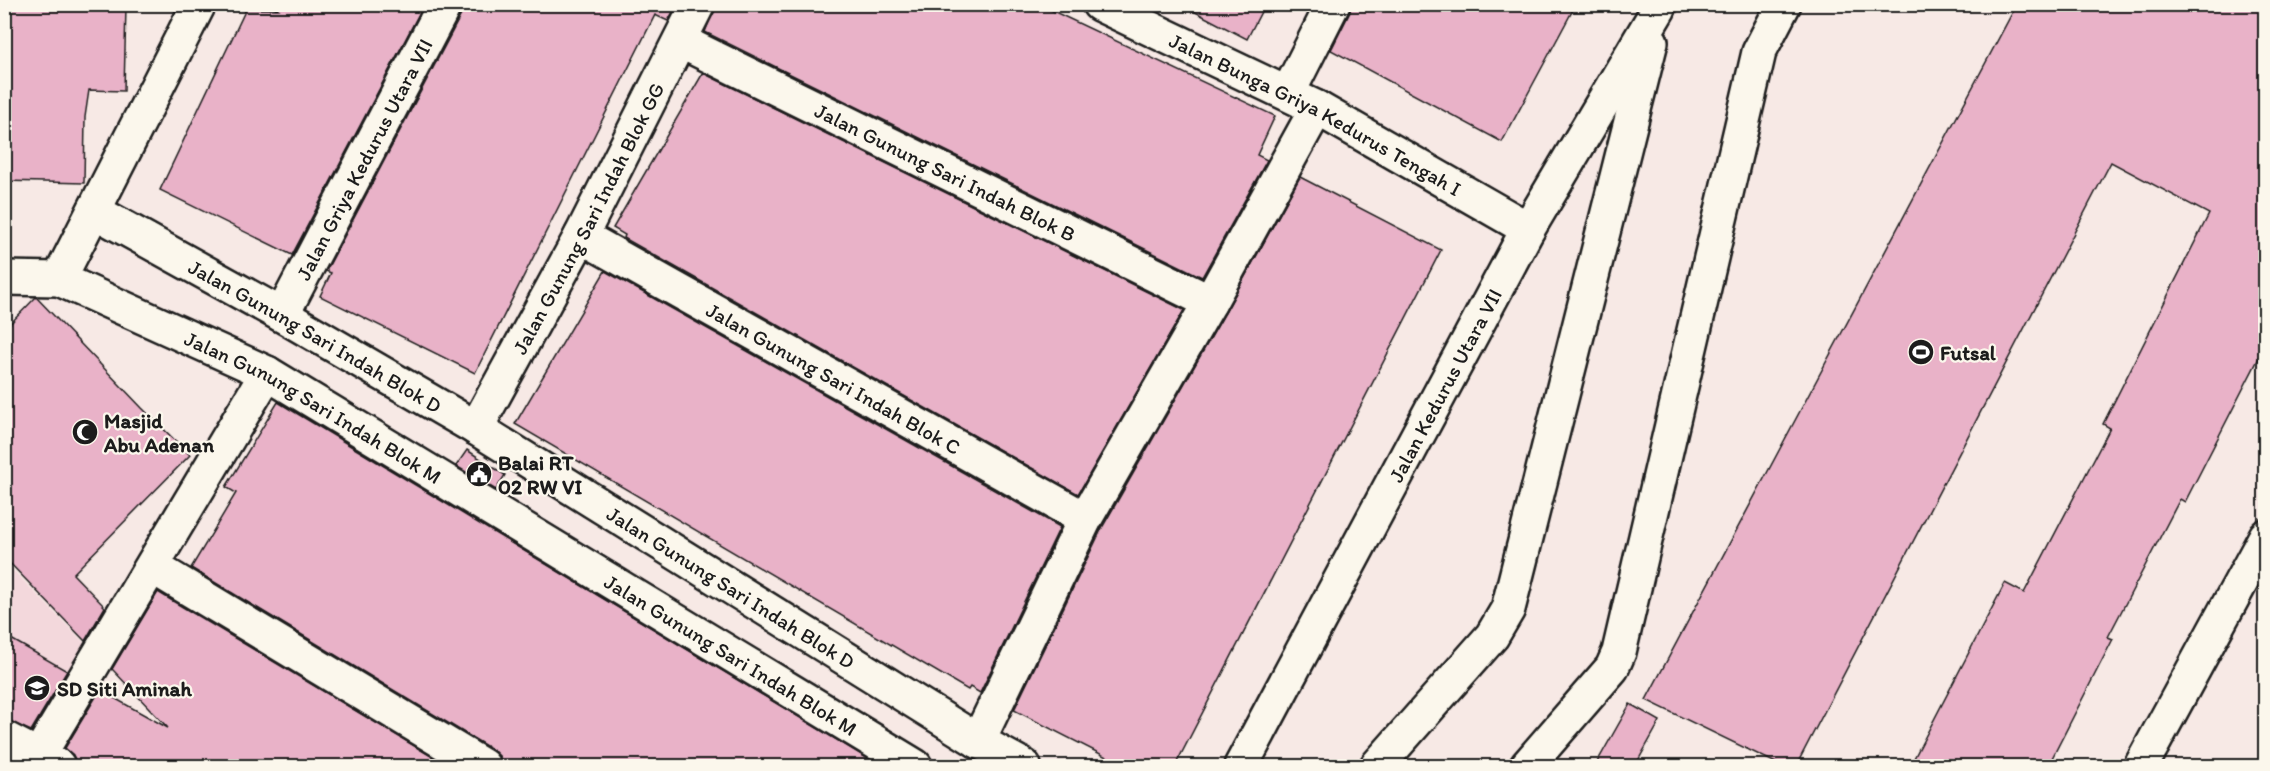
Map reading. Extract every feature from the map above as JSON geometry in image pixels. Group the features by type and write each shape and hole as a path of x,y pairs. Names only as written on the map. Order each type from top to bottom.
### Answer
{"street":[{"path":"58,279 199,4"},
{"name":"Jalan Griya Kedurus Utara VII","path":"282,315 445,4"},
{"name":"Jalan Gunung Sari Indah Blok GG","path":"476,428 581,236 698,4"},
{"name":"Jalan Bunga Griya Kedurus Tengah I","path":"1099,4 1317,108 1528,229"},
{"path":"1288,93 1333,4"},
{"path":"1527,766 1612,668 1619,652 1759,52 1784,4"},
{"name":"Jalan Kedurus Utara VII","path":"1241,766 1528,229 1660,6"},
{"name":"Jalan Kedurus Utara VII","path":"1377,766 1492,636 1508,609 1660,6"},
{"name":"Jalan Gunung Sari Indah Blok B","path":"680,41 1210,302"},
{"path":"978,741 1085,519 1210,302 1317,108"},
{"name":"Jalan Gunung Sari Indah Blok D","path":"94,211 282,315 476,428 978,741 1024,766"},
{"name":"Jalan Gunung Sari Indah Blok C","path":"581,236 1085,519"},
{"name":"Jalan Gunung Sari Indah Blok M","path":"4,278 58,279 267,373 915,766"},
{"path":"4,738 49,761 153,567 267,373"},
{"path":"2141,766 2265,536"},
{"path":"153,567 483,766"}],"shaded area":[{"name":"SD Siti Aminah","path":"4,561 92,651 38,744 5,725"}],"building":[{"path":"4,4 126,6 124,91 89,90 85,117 84,183 4,181"},
{"path":"269,4 424,4 292,255 160,190 246,9 278,9"},
{"path":"464,4 677,4 668,21 655,15 475,373 320,296 331,273 326,271 462,13"},
{"path":"716,4 1038,4 1275,116 1257,155 1267,160 1202,277 705,32"},
{"path":"1180,4 1265,4 1247,39"},
{"path":"1351,4 1576,4 1502,142 1331,50 1350,12"},
{"name":"Futsal","path":"2017,4 2265,4 2265,346 2185,502 2180,499 2108,637 2113,639 2048,766 1910,766 2005,583 2024,593 2110,428 2103,424 2209,214 2111,162 1796,766 1782,766 1646,700"},
{"path":"703,73 1184,310 1078,494 624,238 625,235 613,228"},
{"path":"1300,177 1441,250 1175,766 1124,766 1014,710 1102,528"},
{"path":"605,271 1060,527 980,693 970,687 968,690 515,424"},
{"name":"Masjid Abu Adenan","path":"36,297 190,455 73,574 105,607 85,641 4,557 4,330"},
{"path":"278,402 880,766 502,766 500,757 493,750 191,568 236,493 226,487"},
{"name":"Balai RT 02 RW VI","path":"467,450 505,475 496,490 456,466"},
{"path":"158,592 448,766 77,766 73,755 65,748 100,690 168,728 112,669"},
{"path":"4,635 67,671 31,731 4,719"},
{"path":"1630,704 1660,721 1635,766 1595,766"}],"place":[{"name":"Futsal","path":"1921,352"},
{"name":"Masjid Abu Adenan","path":"85,432"},
{"name":"Balai RT 02 RW VI","path":"479,474"},
{"name":"SD Siti Aminah","path":"37,688"}]}
